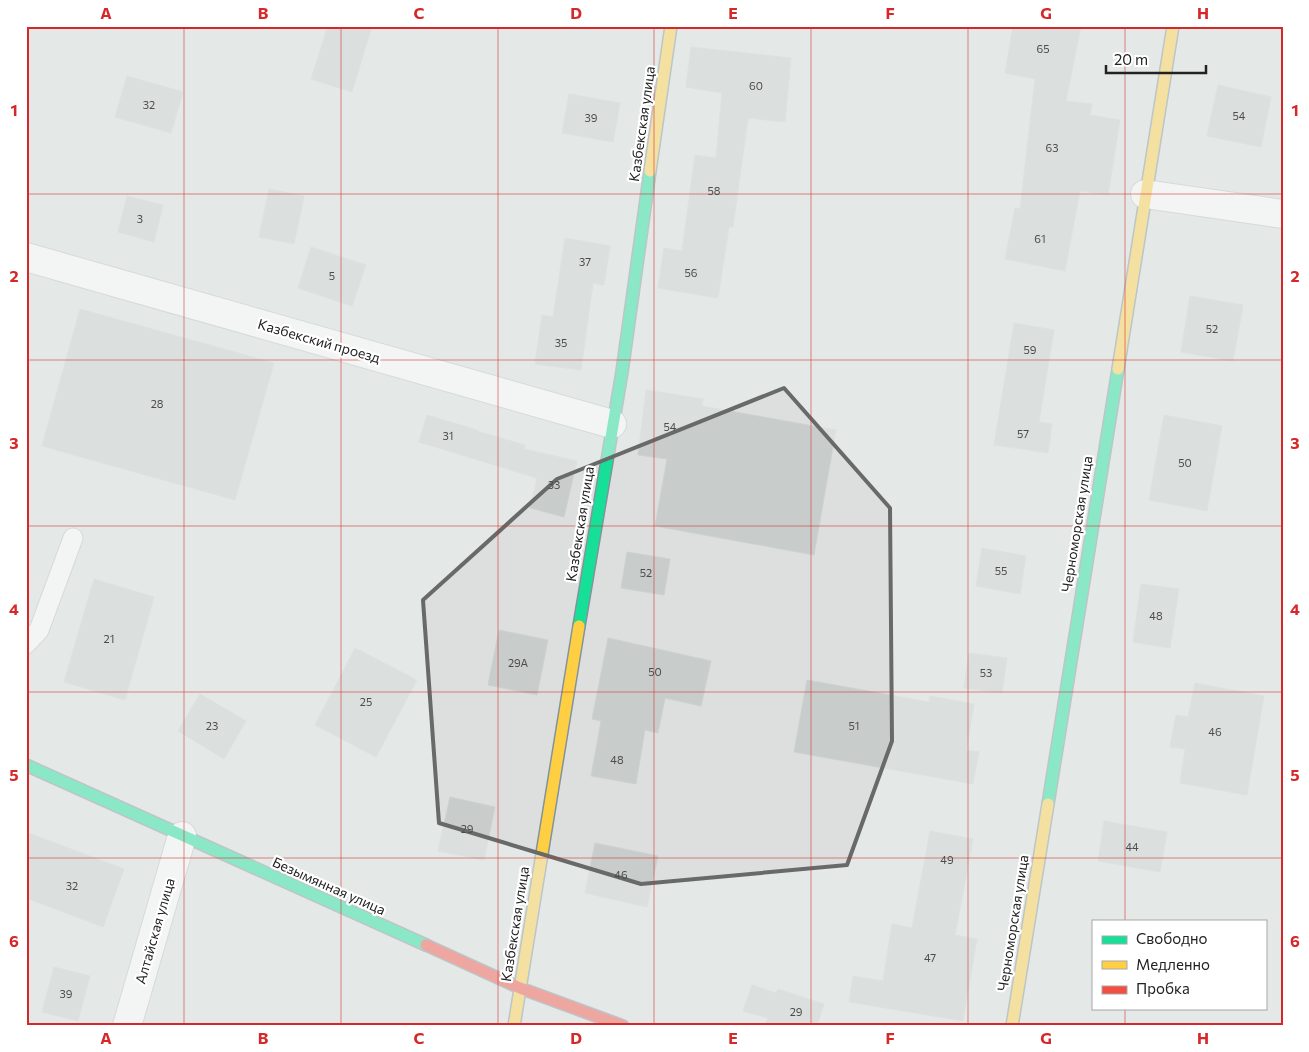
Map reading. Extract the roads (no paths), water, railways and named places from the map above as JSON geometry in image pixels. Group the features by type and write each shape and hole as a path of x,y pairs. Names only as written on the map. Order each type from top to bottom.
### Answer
{"street":[{"name":"Казбекская улица","path":"514,1026 622,372 671,26"},
{"name":"Черноморская улица","path":"1012,1026 1173,26"},
{"path":"1145,194 1283,214"},
{"name":"Казбекский проезд","path":"26,257 612,424"},
{"name":"Безымянная улица","path":"26,765 520,988 623,1026"},
{"name":"Алтайская улица","path":"127,1026 182,836"}],"lane":[{"path":"26,644 39,630 73,538"}]}
